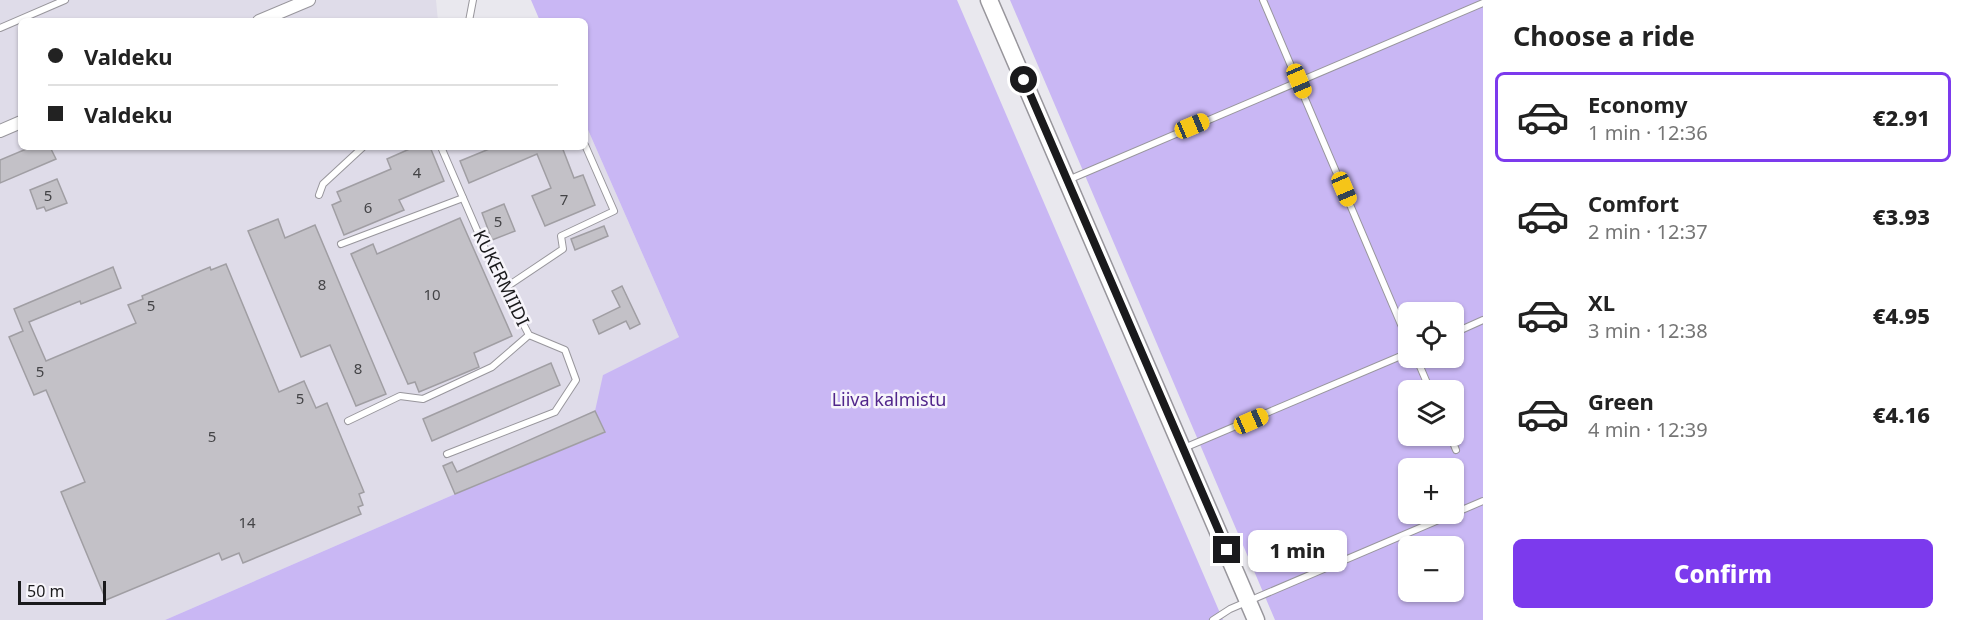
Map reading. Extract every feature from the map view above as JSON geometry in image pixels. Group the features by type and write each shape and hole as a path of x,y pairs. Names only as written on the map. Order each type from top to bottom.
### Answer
{"street":[{"path":"267,18 309,0"},
{"path":"989,0 1184,448 1256,620"},
{"path":"0,131 18,123"}],"lane":[{"path":"22,18 65,0"},
{"path":"470,18 473,0"},
{"path":"1263,0 1398,316"},
{"path":"1068,180 1483,3"},
{"path":"0,27 18,20"},
{"path":"319,195 323,184 360,150"},
{"name":"KUKERMIIDI","path":"442,150 529,335 565,350 576,380 555,412 447,454"},
{"path":"505,288 563,249 561,236 614,211 587,150"},
{"path":"341,244 463,198"},
{"path":"1464,329 1483,320"},
{"path":"348,421 400,396 423,399 492,367 529,335"},
{"path":"1184,448 1398,357"},
{"path":"1454,446 1456,450"},
{"path":"1213,620 1248,602 1483,501"}],"shaded area":[{"path":"0,0 436,0 438,18 18,18 18,150 588,150 588,130 679,337 603,375 605,432 455,494 165,620 0,620"}],"green space":[{"name":"Liiva kalmistu","path":"531,0 957,0 1223,620 165,620 455,494 604,433 595,411 603,375 679,337 588,130 588,18 539,18"},
{"path":"1010,0 1483,0 1483,620 1275,620"}],"building":[{"path":"24,150 52,150 56,159 0,183 0,160"},
{"path":"407,150 431,150 444,181 399,200 404,210 344,235 332,205 341,201 337,192 391,169 387,159"},
{"path":"487,150 563,150 574,178 583,175 595,205 545,226 532,196 551,188 537,154 469,183 460,161"},
{"path":"57,179 67,203 46,211 44,207 37,209 30,190"},
{"path":"504,204 515,231 492,240 482,213"},
{"path":"460,218 512,336 474,353 479,367 419,392 415,382 408,384 351,254 373,244 377,254"},
{"path":"278,219 285,238 315,225 386,394 356,406 330,345 301,357 248,231"},
{"path":"604,226 608,236 575,250 571,239"},
{"path":"226,264 279,392 304,381 316,408 327,403 364,492 359,494 363,505 358,507 361,514 243,563 239,553 222,560 219,553 106,600 61,492 85,482 46,390 34,395 9,337 23,331 14,309 113,267 121,288 81,304 80,301 29,322 46,361 136,323 128,305 143,299 142,296 210,267 211,270"},
{"path":"622,286 640,324 630,329 626,321 599,334 593,320 620,307 612,291"},
{"path":"551,363 560,385 432,441 423,419"},
{"path":"595,411 605,432 455,494 443,466 452,462 457,472"}],"route":[{"path":"1024,80 1227,550"}]}
